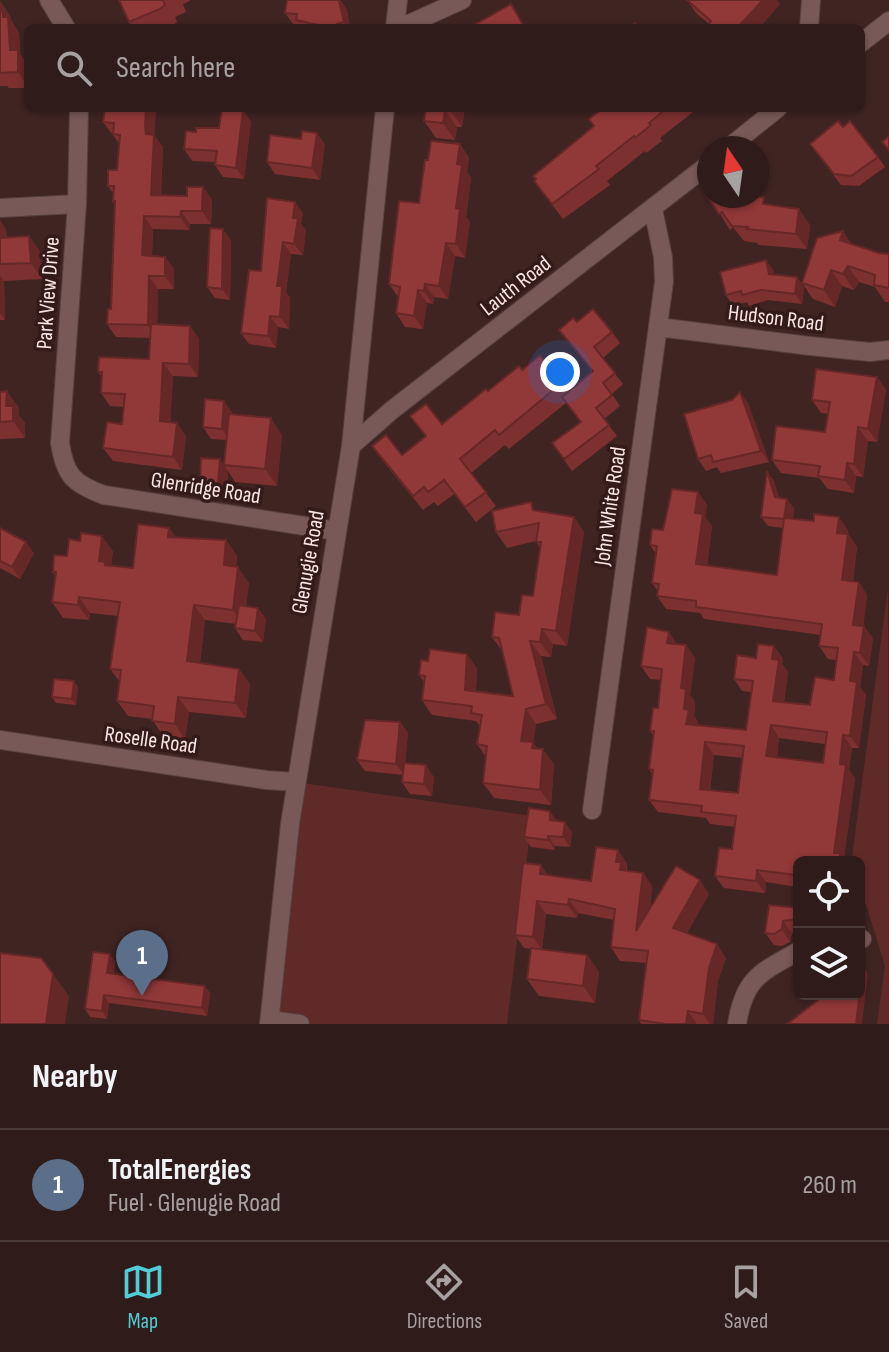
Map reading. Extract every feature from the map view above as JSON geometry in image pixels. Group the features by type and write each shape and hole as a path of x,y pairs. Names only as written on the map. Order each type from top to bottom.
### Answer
{"street":[{"path":"49,0 64,24"},
{"path":"397,24 398,0"},
{"path":"406,24 462,0"},
{"path":"809,24 811,0"},
{"path":"865,40 889,21"},
{"name":"Park View Drive","path":"72,479 60,443 77,204 79,112"},
{"name":"Glenugie Road","path":"269,1022 296,782 351,446 385,112"},
{"path":"743,136 773,112"},
{"name":"Lauth Road","path":"351,446 392,410 697,174"},
{"path":"0,208 77,204"},
{"name":"John White Road","path":"592,810 664,282 663,257 653,209"},
{"name":"Hudson Road","path":"658,327 870,352 889,350"},
{"name":"Glenridge Road","path":"72,479 104,495 337,531"},
{"name":"Roselle Road","path":"0,740 296,782"},
{"path":"737,1024 747,987 766,970 793,954"},
{"path":"269,1022 300,1024"}],"shaded area":[{"path":"888,588 889,1024 877,1024 885,966 865,901 865,856 852,856"},
{"path":"296,782 532,816 507,1024 268,1024"}],"building":[{"path":"119,0 163,0 165,5 129,22"},
{"path":"287,0 339,0 344,22 314,24 296,20 297,14 285,13"},
{"path":"687,0 763,0 741,24 708,24 711,21"},
{"path":"511,4 523,24 476,24"},
{"path":"0,11 3,17 8,17 10,50 18,50 18,72 0,73"},
{"path":"104,112 146,112 146,134 154,135 151,195 187,196 187,187 203,187 202,211 181,211 180,217 144,216 142,255 165,257 165,276 149,276 148,325 107,324 108,309 111,309 115,201 114,186 108,186 108,170 117,170 120,135 113,134 114,123 103,122"},
{"path":"221,112 243,112 236,168 215,165 217,151 184,149 186,131 219,128"},
{"path":"425,112 445,112 443,123 424,121"},
{"path":"598,112 662,112 649,123 651,125 596,166 599,169 552,204 533,176 594,126 589,119"},
{"path":"838,121 843,127 850,121 878,157 851,176 834,174 810,144"},
{"path":"302,131 317,133 312,168 267,162 270,135 301,139"},
{"path":"889,136 889,150 882,142"},
{"path":"431,141 460,144 457,164 462,165 456,208 460,209 456,244 446,243 439,286 425,284 424,291 418,290 414,316 396,313 400,287 389,284 399,201 419,203"},
{"path":"267,198 295,202 293,218 298,218 294,244 283,242 277,286 282,286 280,317 270,316 268,336 241,333 249,270 261,271"},
{"path":"769,205 799,209 796,234 732,226 722,212 719,214 715,208 769,208"},
{"path":"210,228 223,229 222,289 207,287"},
{"path":"843,231 840,240 889,254 889,288 874,285 875,275 848,266 843,274 831,270 824,290 802,283 817,238"},
{"path":"29,236 31,263 0,264 0,238"},
{"path":"766,260 769,274 797,277 795,294 761,290 726,295 720,272"},
{"path":"593,309 612,332 594,347 615,373 603,383 612,395 596,408 609,425 564,459 552,443 581,422 562,397 593,371 559,330 573,318 577,322"},
{"path":"151,324 190,326 189,364 163,363 160,421 177,423 173,457 103,448 107,422 122,424 125,394 101,393 99,357 149,359"},
{"path":"540,355 563,382 499,435 495,430 460,459 486,492 465,507 444,480 428,492 424,487 413,496 372,446 386,435 402,455 426,436 410,416 426,404 442,424 486,389 488,391 519,366 522,370"},
{"path":"816,369 877,377 868,429 858,427 854,464 847,463 845,480 818,476 820,466 772,460 776,426 825,432 830,402 812,400"},
{"path":"7,391 6,406 13,406 13,421 0,422 0,392"},
{"path":"740,392 761,451 713,462 711,455 698,459 684,414 732,400"},
{"path":"205,399 224,401 222,429 203,427"},
{"path":"229,414 271,418 265,469 224,465"},
{"path":"201,458 220,459 218,484 200,483"},
{"path":"767,471 775,497 787,499 784,519 761,517"},
{"path":"672,489 698,492 695,513 703,514 696,564 777,575 784,518 814,521 814,514 839,517 837,533 848,534 842,580 859,582 853,625 864,626 860,653 854,652 850,681 857,682 850,736 843,735 840,764 846,765 834,853 840,853 840,856 793,856 793,875 757,870 756,881 715,876 719,848 732,849 736,816 701,812 702,806 649,800 654,731 650,731 653,708 658,708 662,669 641,666 647,627 669,632 667,643 686,645 681,688 686,689 684,709 689,710 686,724 746,730 753,681 734,679 737,655 756,658 758,644 774,646 772,659 779,660 773,701 810,705 815,677 834,680 838,648 819,646 822,624 696,607 696,601 657,596 659,584 652,583 657,546 650,545 652,529 663,530","holes":["771,725 827,732 823,763 766,756","705,742 744,746 738,793 700,789"]},
{"path":"531,502 533,510 574,517 556,631 542,629 540,642 530,641 546,704 526,709 521,741 533,742 532,748 543,749 540,790 483,783 487,746 477,744 482,715 471,713 472,706 422,700 425,676 419,675 421,660 428,661 430,649 467,654 465,690 513,696 499,638 492,637 495,612 519,615 522,595 533,596 541,542 536,542 539,523 496,532 492,511"},
{"path":"138,524 169,528 168,537 226,540 224,565 238,567 233,610 194,605 187,661 239,669 235,703 178,697 175,724 152,721 154,706 117,701 121,670 110,669 120,602 79,597 78,605 52,602 56,572 53,572 54,555 67,556 69,539 80,541 81,533 102,536 99,561 105,562 105,565 133,568"},
{"path":"0,528 26,542 12,567 0,561"},
{"path":"239,605 258,608 255,631 235,628"},
{"path":"54,679 74,681 72,699 52,697"},
{"path":"365,720 400,722 396,764 357,760"},
{"path":"404,763 426,765 424,784 402,782"},
{"path":"529,808 550,811 550,820 565,822 563,837 548,836 548,840 524,837"},
{"path":"596,847 618,850 616,862 621,862 620,870 643,873 636,931 676,866 700,880 673,928 717,944 709,968 703,1014 688,1011 686,1024 639,1020 648,951 611,947 615,909 569,899 568,905 537,901 533,937 515,935 523,863 541,865 540,874 591,881"},
{"path":"769,905 793,907 793,920 783,921 782,929 774,934 765,933"},
{"path":"531,948 587,955 583,986 527,979"},
{"path":"93,952 110,954 107,973 205,986 202,1008 104,995 102,1011 85,1009"},
{"path":"0,953 41,958 53,974 46,1024 0,1024"},
{"path":"818,1000 859,1000 856,1024 787,1024"}],"place":[{"name":"TotalEnergies","path":"142,996"}]}
